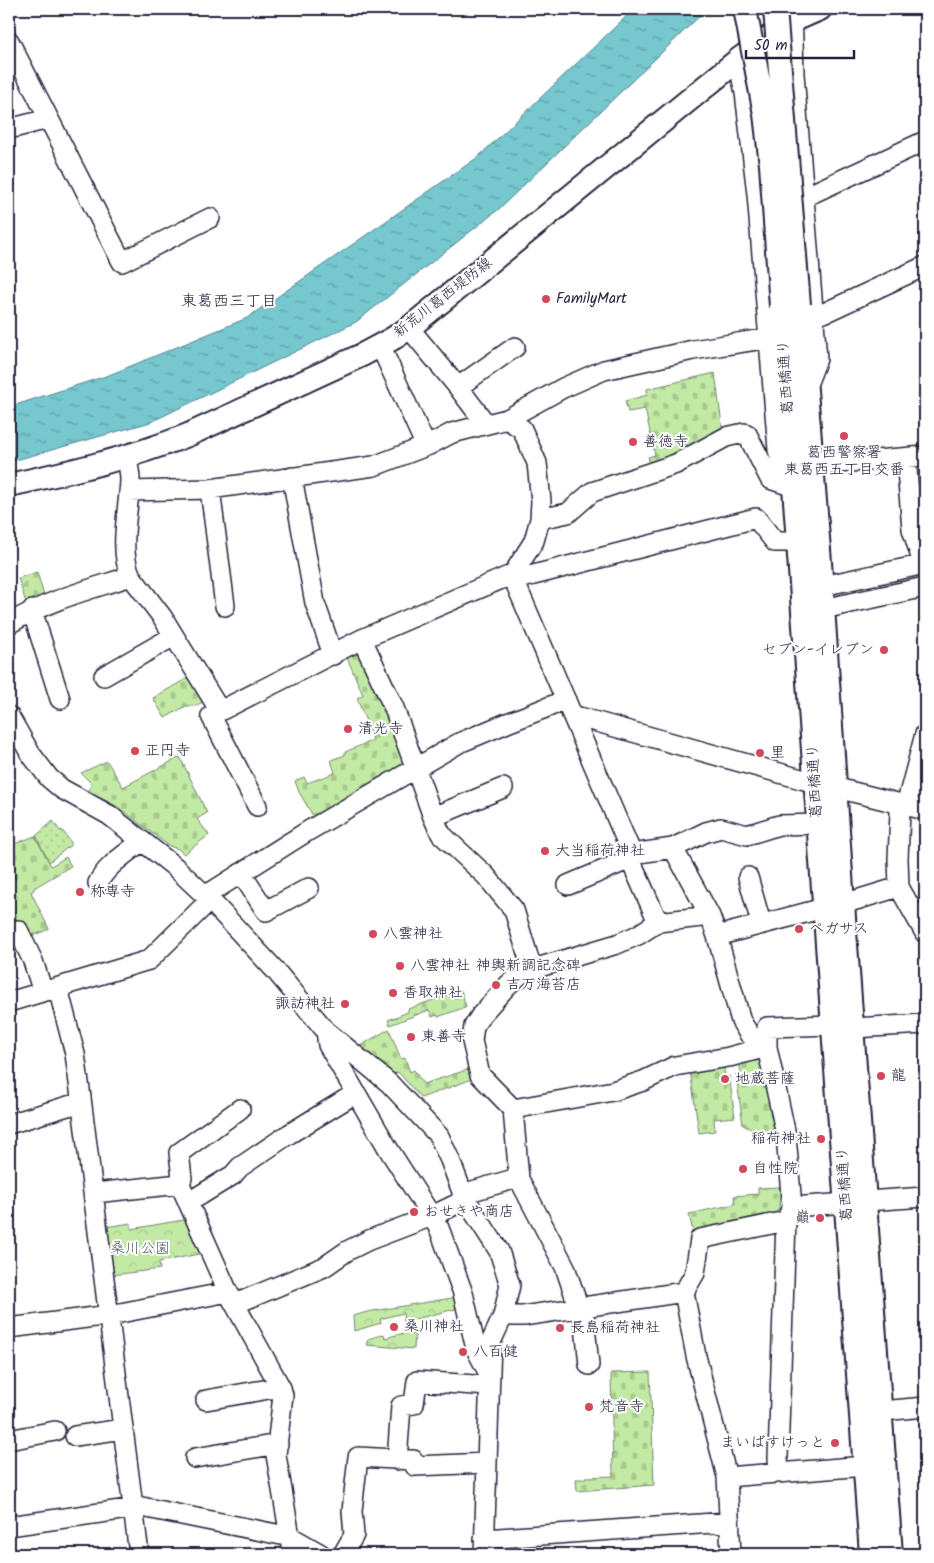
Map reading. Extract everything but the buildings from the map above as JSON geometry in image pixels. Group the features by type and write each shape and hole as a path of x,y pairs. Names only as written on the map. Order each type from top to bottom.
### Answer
{"main road":[{"name":"葛西橋通り","path":"745,9 765,114 771,165 798,309 806,388 812,465 812,588 856,1202 865,1466 871,1554"},
{"name":"新荒川葛西堤防線","path":"9,485 126,457 188,435 380,345 408,328 738,60 786,13 820,9"},
{"name":"葛西橋通り","path":"786,13 798,309 796,514 798,542 812,588"},
{"name":"葛西橋通り","path":"825,785 818,824 834,906"},
{"name":"葛西橋通り","path":"856,1202 882,1411 891,1554"}],"street":[{"path":"786,13 794,74 804,194 798,309 824,314 925,266"},
{"path":"9,41 122,262 210,218"},
{"path":"738,60 745,93 757,194 778,450 796,514"},
{"path":"9,129 48,119"},
{"path":"804,194 812,193 925,141"},
{"path":"408,328 458,387 486,424"},
{"path":"129,491 210,488 374,466 430,445 452,434 507,419 563,388 604,370 693,350 770,338"},
{"path":"380,345 424,442 430,445"},
{"path":"458,387 515,347"},
{"path":"507,419 522,429 536,463 541,501 540,520 534,541 513,577"},
{"path":"540,520 568,513 592,492 676,464 726,437 744,433 747,434 770,479 788,485"},
{"path":"812,465 925,456"},
{"path":"126,457 130,478 125,543 127,568 174,636 216,713"},
{"path":"812,588 924,564 912,529 906,458"},
{"path":"292,477 315,603 333,655"},
{"path":"210,488 225,606"},
{"path":"257,806 211,716 362,639 513,577 756,518 775,542 798,542"},
{"path":"9,624 32,610 67,596 131,576"},
{"path":"513,577 658,922"},
{"path":"814,611 925,587"},
{"path":"32,610 60,699"},
{"path":"104,676 174,636"},
{"path":"362,639 388,692 433,817 442,834 486,876 514,910 532,969"},
{"path":"9,1002 150,960 208,898 240,873 308,831 459,744 507,723 569,707 825,785 925,810"},
{"path":"9,716 30,752 49,778 62,789 109,815 175,867 208,898 274,969 326,1031 389,1082 439,1136 464,1197 500,1251 510,1285 503,1316 491,1342 484,1547 728,1522"},
{"path":"925,734 908,798 900,812 898,859 899,887 925,933"},
{"path":"433,817 503,788"},
{"path":"568,884 630,856 673,848 706,832 721,828 747,835 779,825 818,824"},
{"path":"98,883 112,864 142,841"},
{"path":"673,848 710,916 741,1021 750,1034 767,1047"},
{"path":"240,873 266,911 309,888"},
{"path":"748,877 761,923"},
{"path":"717,936 899,887"},
{"path":"589,1365 581,1308 566,1267 519,1179 513,1109 480,1075 472,1042 474,1026 481,1015 523,972 617,944 638,935 658,922 710,916"},
{"path":"18,930 33,961 51,990 75,1054 110,1314 139,1554"},
{"path":"779,1472 778,1458 789,1214 786,1135 767,1047 767,1027 925,1024"},
{"path":"326,1031 328,1045 389,1150 432,1216 447,1248 463,1293 476,1349 489,1379"},
{"path":"513,1109 613,1091 675,1066 729,1057 767,1047"},
{"path":"189,1202 233,1175 240,1167 289,1134 356,1093"},
{"path":"9,1124 81,1102"},
{"path":"240,1109 179,1153 182,1178 180,1184 231,1298 281,1388 283,1395 276,1455 292,1546"},
{"path":"9,1328 231,1298 324,1267 347,1251 368,1240 432,1216 464,1197 514,1179 519,1179"},
{"path":"94,1193 180,1184"},
{"path":"731,1554 727,1477 696,1356 684,1292 695,1273 700,1239 789,1214 856,1202 925,1197"},
{"path":"503,1316 523,1316 684,1292"},
{"path":"397,1460 401,1406 414,1404 417,1381 489,1379"},
{"path":"206,1400 281,1388"},
{"path":"882,1411 925,1407"},
{"path":"75,1436 124,1429"},
{"path":"9,1440 55,1432"},
{"path":"195,1458 278,1444"},
{"path":"343,1554 354,1535 352,1511 358,1457 412,1460 415,1466 487,1463"},
{"path":"727,1477 865,1466"},
{"path":"9,1526 142,1507 321,1554"}],"green space":[{"path":"715,373 723,432 651,468 648,457 655,455 645,409 628,412 625,401 647,395 647,389"},
{"path":"37,572 45,599 27,606 18,578"},
{"path":"360,646 406,765 316,821 299,792 295,781 304,777 307,783 335,773 331,760 345,755 345,752 373,740 357,698 363,695 345,653"},
{"path":"191,676 206,700 196,706 186,706 165,718 153,698"},
{"path":"180,757 207,813 197,819 209,835 184,854 178,849 169,846 118,807 88,790 92,784 81,773 107,761 123,787"},
{"path":"53,821 72,844 49,862 36,836"},
{"path":"35,836 51,866 66,857 71,866 34,888 31,892 49,929 25,939 9,903 9,846"},
{"path":"461,990 466,1007 438,1017 437,1015 432,1017 429,1010 390,1025 388,1020 408,1012 408,1009"},
{"path":"389,1029 401,1059 405,1058 410,1072 414,1070 423,1084 473,1068 475,1078 421,1098 398,1072 393,1075 360,1046"},
{"path":"760,1056 775,1129 757,1132 743,1125 736,1074 741,1073 739,1060"},
{"path":"723,1064 725,1076 729,1076 735,1117 714,1119 715,1131 699,1133 690,1070"},
{"path":"780,1187 779,1209 773,1215 697,1231 692,1228 689,1214 735,1204 734,1196 758,1194 758,1188"},
{"name":"桑川公園","path":"189,1219 204,1253 159,1262 160,1269 104,1276 105,1227 131,1223 131,1229"},
{"path":"458,1297 459,1308 404,1322 403,1313 380,1319 381,1323 354,1331 353,1316"},
{"path":"408,1332 415,1335 414,1349 366,1345 368,1339 384,1334 385,1338"},
{"path":"650,1372 654,1485 577,1491 576,1479 613,1476 611,1373"}],"water":[{"path":"634,9 707,9 499,209 356,322 151,422 9,462 9,407 109,375 247,318 478,157"}],"place":[{"name":"FamilyMart","path":"546,299"},
{"name":"葛西警察署 東葛西五丁目交番","path":"844,436"},
{"name":"善徳寺","path":"633,442"},
{"name":"セブン-イレブン","path":"884,650"},
{"name":"清光寺","path":"348,729"},
{"name":"正円寺","path":"135,751"},
{"name":"里","path":"760,753"},
{"name":"大当稲荷神社","path":"545,851"},
{"name":"称専寺","path":"80,892"},
{"name":"ペガサス","path":"799,929"},
{"name":"八雲神社","path":"373,934"},
{"name":"八雲神社 神輿新調記念碑","path":"400,966"},
{"name":"吉万海苔店","path":"496,985"},
{"name":"香取神社","path":"393,993"},
{"name":"諏訪神社","path":"345,1004"},
{"name":"東善寺","path":"411,1037"},
{"name":"龍","path":"881,1076"},
{"name":"地蔵菩薩","path":"725,1079"},
{"name":"稲荷神社","path":"821,1139"},
{"name":"自性院","path":"743,1169"},
{"name":"おせきや商店","path":"414,1212"},
{"name":"巓","path":"820,1218"},
{"name":"桑川神社","path":"394,1327"},
{"name":"長島稲荷神社","path":"560,1328"},
{"name":"八百健","path":"463,1352"},
{"name":"梵音寺","path":"589,1407"},
{"name":"まいばすけっと","path":"835,1443"}],"district":[{"name":"東葛西三丁目","path":"229,301"}]}
